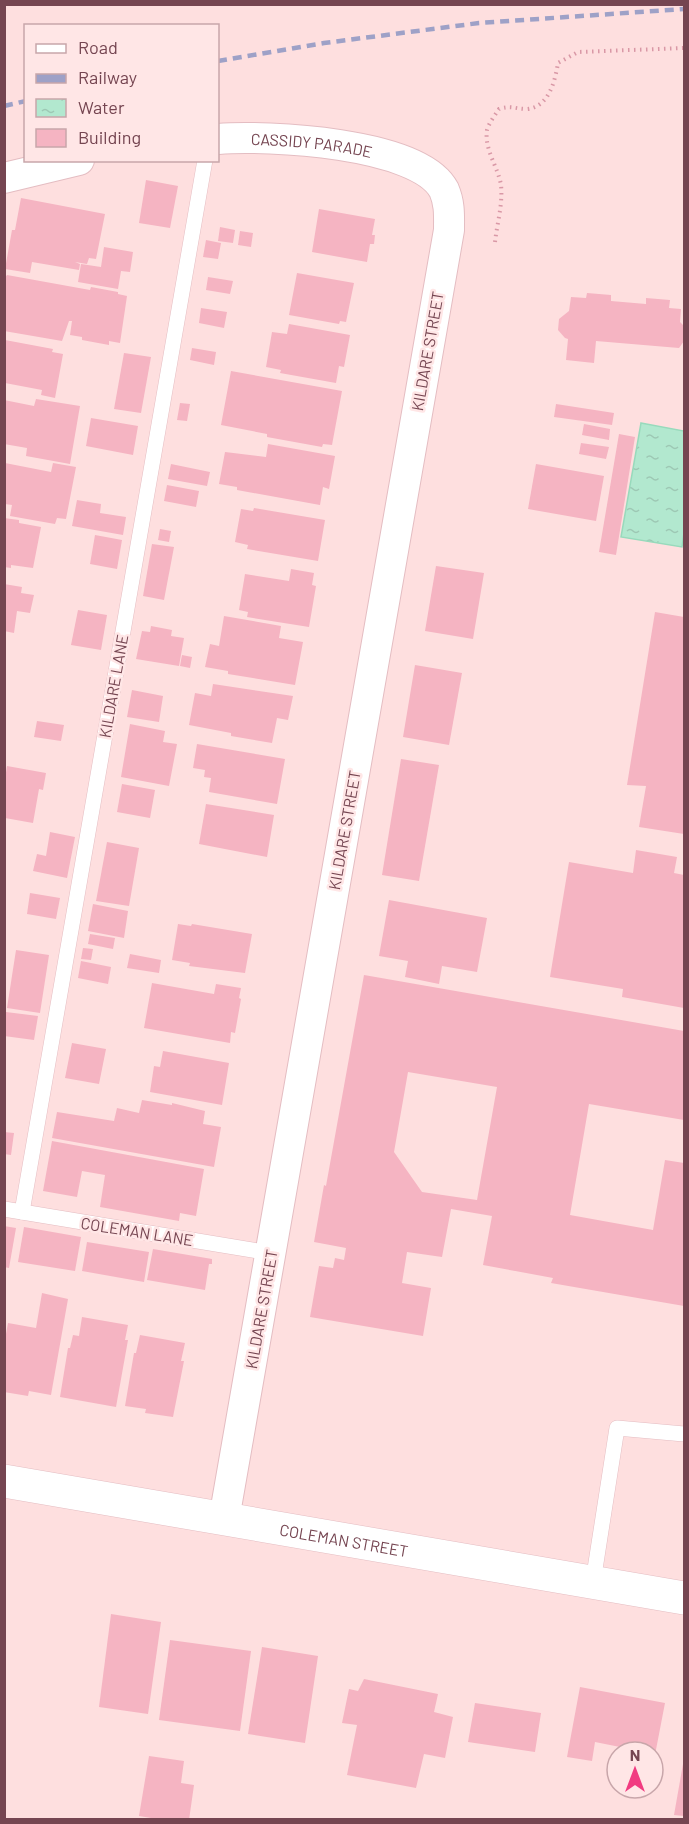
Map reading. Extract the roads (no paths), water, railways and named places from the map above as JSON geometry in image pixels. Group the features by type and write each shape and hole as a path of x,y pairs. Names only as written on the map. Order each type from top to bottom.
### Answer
{"street":[{"name":"CASSIDY PARADE","path":"219,139 242,137 304,140 362,149 406,161"},
{"name":"KILDARE STREET","path":"224,1519 448,231 450,207 443,188 428,172 406,161"},
{"path":"4,178 71,162"},
{"name":"COLEMAN STREET","path":"4,1481 684,1598"}],"lane":[{"name":"KILDARE LANE","path":"22,1212 205,162"},
{"name":"COLEMAN LANE","path":"4,1209 270,1253"},
{"path":"592,1582 617,1428 684,1434"}],"water":[{"path":"641,423 684,431 682,547 621,537"}],"railway":[{"path":"219,61 324,43 479,23 684,9"},
{"path":"4,106 24,101"}]}
